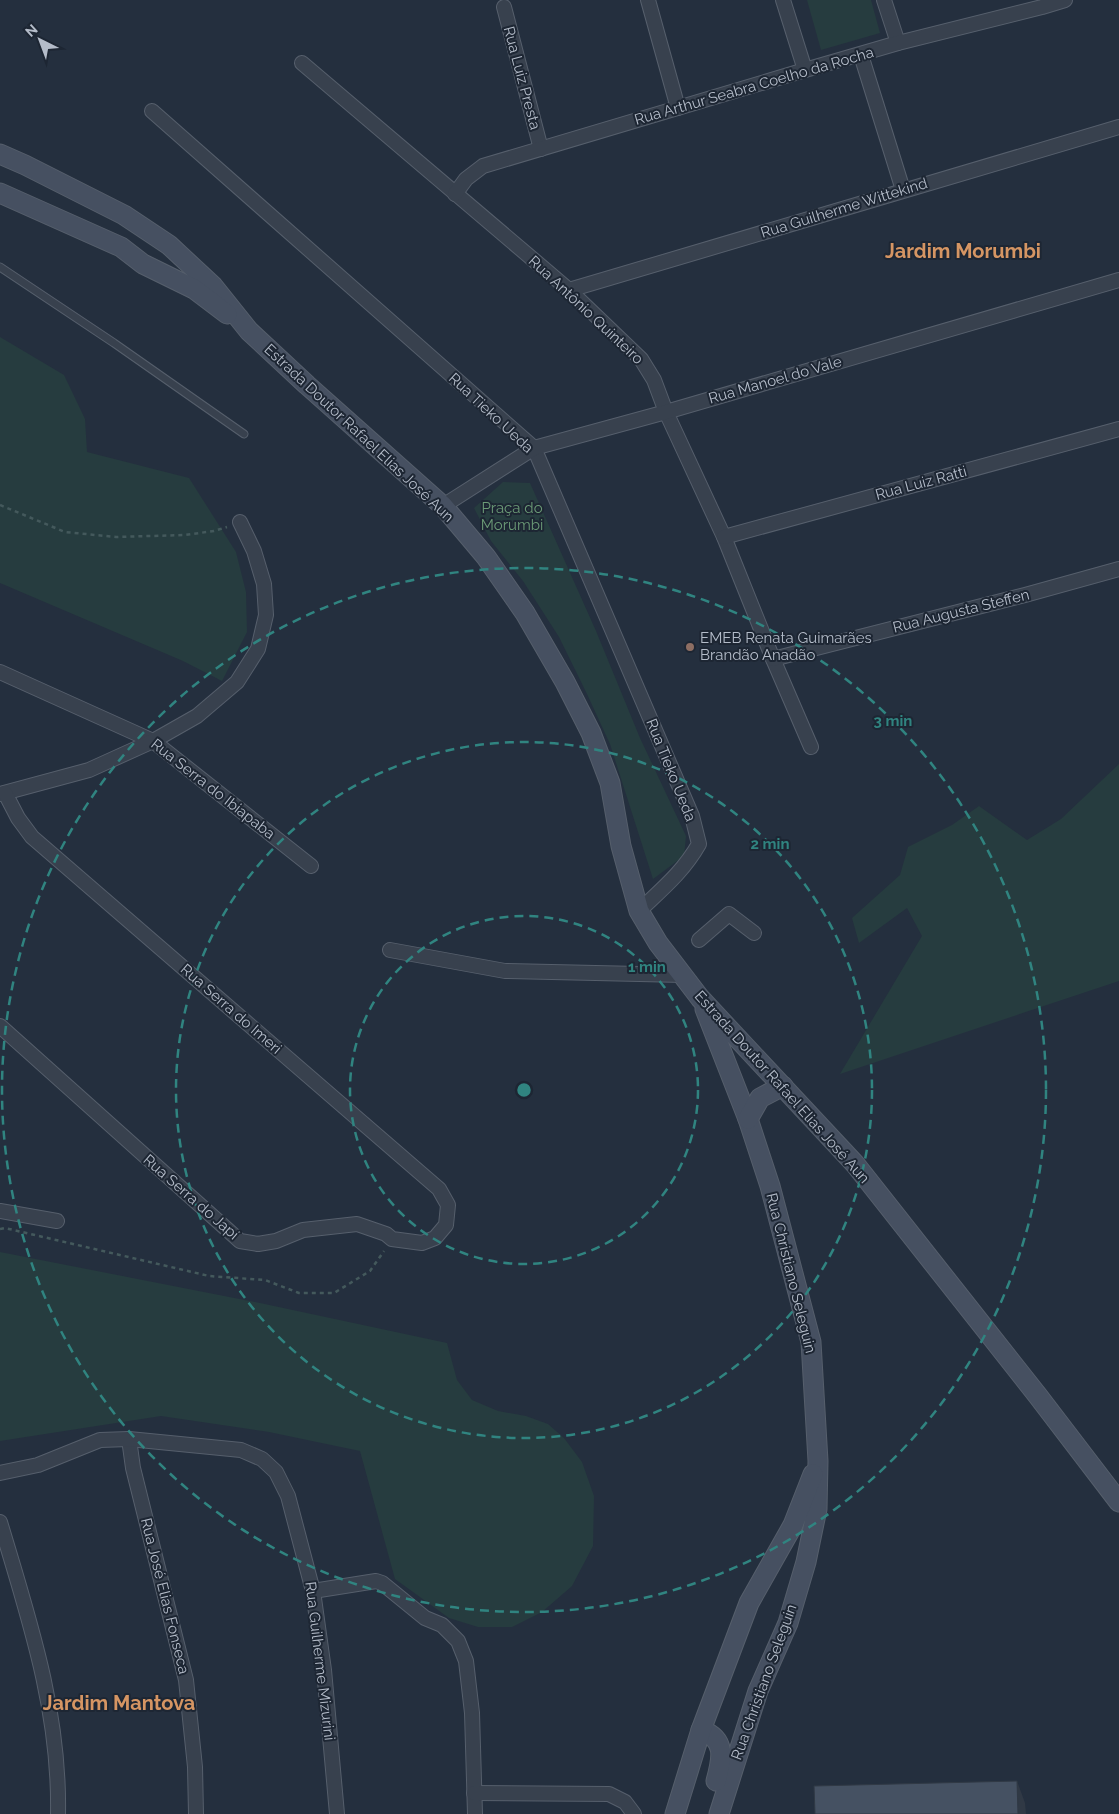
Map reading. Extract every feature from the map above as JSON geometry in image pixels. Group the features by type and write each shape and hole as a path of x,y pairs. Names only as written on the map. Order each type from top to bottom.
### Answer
{"main road":[{"name":"Estrada Doutor Rafael Elias José Aun","path":"0,154 124,214 170,245 213,286 249,331 443,506 486,557 525,613 565,682 591,732 610,783 621,846 639,911 658,943 700,998 855,1164 1119,1502"},
{"path":"0,193 121,247 143,264 194,289 249,331"},
{"name":"Rua Christiano Seleguin","path":"700,998 748,1119 770,1186 811,1342 818,1461 817,1509 806,1562 788,1623 758,1691 719,1811"},
{"path":"748,1119 760,1098 783,1086"},
{"path":"675,1814 700,1730 749,1603 793,1525 818,1461"},
{"path":"700,1730 711,1734 718,1744 722,1758 714,1788 719,1811"}],"street":[{"path":"648,0 678,108"},
{"path":"783,0 805,70"},
{"path":"884,0 898,43"},
{"name":"Rua Arthur Seabra Coelho da Rocha","path":"455,194 466,179 483,166 898,43 1041,4 1065,0"},
{"name":"Rua Luiz Presta","path":"504,7 541,149"},
{"path":"861,55 904,190"},
{"name":"Rua Antônio Quinteiro","path":"302,63 569,290 641,359 654,380 666,412 724,537 772,659 811,747"},
{"name":"Rua Tieko Ueda","path":"152,111 534,448 692,816 699,844 682,869 639,911"},
{"name":"Rua Guilherme Wittekind","path":"569,290 1119,127"},
{"name":"Rua Manoel do Vale","path":"443,506 534,448 666,412 1119,280"},
{"name":"Rua Luiz Ratti","path":"724,537 1119,429"},
{"path":"2,794 89,770 153,741 198,716 237,682 258,649 266,615 264,584 254,551 240,522"},
{"name":"Rua Augusta Steffen","path":"772,659 1025,595 1119,569"},
{"name":"Rua Serra do Ibiapaba","path":"0,672 153,741 311,866"},
{"name":"Rua Serra do Imeri","path":"2,794 32,837 439,1189 448,1205 446,1225"},
{"path":"699,940 729,914 754,933"},
{"path":"390,950 505,971 683,975"},
{"name":"Rua Serra do Japí","path":"0,1026 240,1241 258,1244 276,1241 303,1230 357,1224 386,1234 392,1239 422,1243 435,1238 446,1225"},
{"path":"0,1211 57,1221"},
{"name":"Rua Guilherme Mizurini","path":"0,1473 38,1465 100,1440 129,1439 241,1450 262,1459 276,1472 288,1496 313,1591 324,1670 337,1814"},
{"name":"Rua José Elias Fonseca","path":"129,1439 133,1468 186,1680 195,1767 196,1814"},
{"path":"0,1522 35,1638 49,1703 58,1777 58,1814"},
{"path":"313,1591 376,1581 382,1583 425,1618 442,1626 458,1641 466,1661 472,1713 475,1814"},
{"path":"474,1793 608,1794 625,1802 634,1814"}],"lane":[{"path":"0,267 114,343 244,434"}],"path":[{"path":"0,505 65,532 116,537 185,535 214,531 240,522"},
{"path":"0,1229 5,1228 209,1276 264,1280 299,1293 334,1293 370,1271 392,1239"}],"green space":[{"path":"807,0 871,0 880,33 821,50"},
{"path":"0,337 64,375 85,419 87,452 189,478 236,552 246,592 247,632 222,681 183,661 0,583"},
{"name":"Praça do Morumbi","path":"503,482 530,483 596,631 640,738 686,836 684,856 653,879 610,744 587,694 559,637 523,581 491,541 474,508"},
{"path":"1119,764 1119,981 840,1074 922,936 907,908 859,943 852,918 900,875 908,847 952,825 979,806 1027,840 1061,819"},
{"path":"0,1252 260,1303 447,1343 457,1380 472,1400 498,1411 526,1416 548,1424 564,1438 582,1462 594,1496 593,1546 572,1586 542,1612 512,1627 478,1627 449,1618 395,1579 360,1451 269,1432 161,1416 0,1441"}],"building":[{"path":"1017,1781 1018,1814 815,1814 814,1786"}],"place":[{"name":"EMEB Renata Guimarães Brandão Anadão","path":"690,647"}],"district":[{"name":"Jardim Morumbi","path":"963,251"},
{"name":"Jardim Mantova","path":"119,1703"}]}
